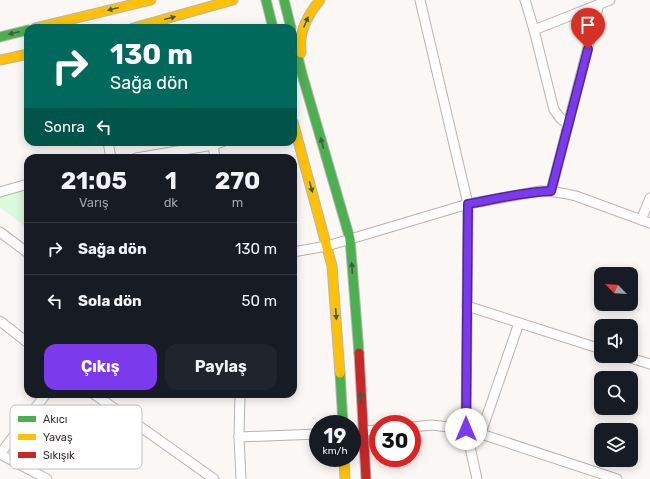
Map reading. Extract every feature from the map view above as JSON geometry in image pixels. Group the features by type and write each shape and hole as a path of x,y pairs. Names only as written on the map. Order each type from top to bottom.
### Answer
{"street":[{"path":"52,24 151,0"},
{"path":"147,24 233,0"},
{"path":"266,0 272,24"},
{"path":"284,0 290,24"},
{"path":"302,74 301,38 306,23 314,7 320,0"},
{"path":"420,0 468,204 466,429 477,479"},
{"path":"525,0 554,110 560,119 568,124"},
{"path":"534,30 610,0"},
{"path":"551,191 599,4"},
{"path":"0,37 24,31"},
{"path":"297,53 350,239 366,479"},
{"path":"0,60 24,55"},
{"path":"297,137 332,266 342,415"},
{"path":"158,154 201,146"},
{"path":"0,192 24,185"},
{"path":"297,251 327,246 468,204 540,191 551,191 576,196 646,221 650,198"},
{"path":"0,232 24,250"},
{"path":"467,306 594,347"},
{"path":"0,320 24,340"},
{"path":"481,434 519,323"},
{"path":"638,360 650,364"},
{"path":"100,398 110,405"},
{"path":"240,398 239,437 241,479"},
{"path":"421,426 432,425 466,429 617,479"},
{"path":"142,428 214,479"},
{"path":"363,431 369,431"},
{"path":"239,437 309,434"},
{"path":"10,441 0,454 10,459"},
{"path":"344,467 345,479"},
{"path":"28,469 47,479"}],"green space":[{"path":"24,186 24,226 0,207 0,191"}],"traffic: fast":[{"path":"266,0 272,24"},
{"path":"284,0 290,24"},
{"path":"0,37 24,31"},
{"path":"297,53 350,239 359,353"},
{"path":"340,373 342,415"}],"traffic: slow":[{"path":"52,24 151,0"},
{"path":"147,24 233,0"},
{"path":"301,53 303,29 310,14 320,0"},
{"path":"0,60 24,55"},
{"path":"297,137 332,266 340,373"},
{"path":"344,467 345,479"}],"traffic: jam":[{"path":"359,353 366,479"}],"route":[{"path":"466,429 468,204 540,191 551,191 588,49"}]}
